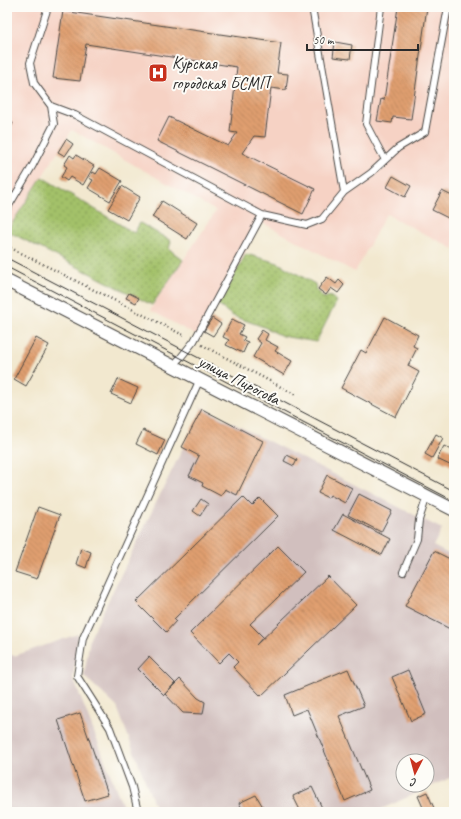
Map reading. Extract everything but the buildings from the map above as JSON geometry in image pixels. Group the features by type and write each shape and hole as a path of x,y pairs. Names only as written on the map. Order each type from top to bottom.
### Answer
{"street":[{"name":"улица Пирогова","path":"7,281 454,510"}],"lane":[{"path":"7,208 33,166 54,124 51,106 34,83 30,63 48,7"},
{"path":"312,7 344,192"},
{"path":"381,7 366,124 385,160"},
{"path":"51,106 75,115 262,215 307,225 322,219 344,192 398,148 425,132 448,7"},
{"path":"173,365 194,341 262,215"},
{"path":"138,812 132,787 110,728 77,676 83,638 200,379"},
{"path":"403,572 417,539 419,520 427,496"}],"path":[{"path":"7,246 194,341 296,395"}],"shaded area":[{"path":"7,7 454,7 454,249 386,214 355,272 261,222 199,337 150,310 216,211 72,130 7,231"},
{"path":"199,406 442,529 433,546 454,557 454,758 452,777 435,785 435,753 395,753 395,793 417,793 375,812 157,812 117,707 84,676 90,638 202,409"},
{"path":"78,634 73,678 125,812 7,812 7,653 14,656"}],"green space":[{"path":"42,177 134,233 140,223 171,241 169,249 183,260 152,305 7,231"},
{"path":"246,254 278,263 315,284 316,290 324,298 330,296 337,301 316,342 282,336 264,327 233,316 218,305"}],"tram line":[{"path":"7,258 454,491"},
{"path":"7,267 454,501"}],"place":[{"name":"Курская городская БСМП","path":"158,73"}]}
